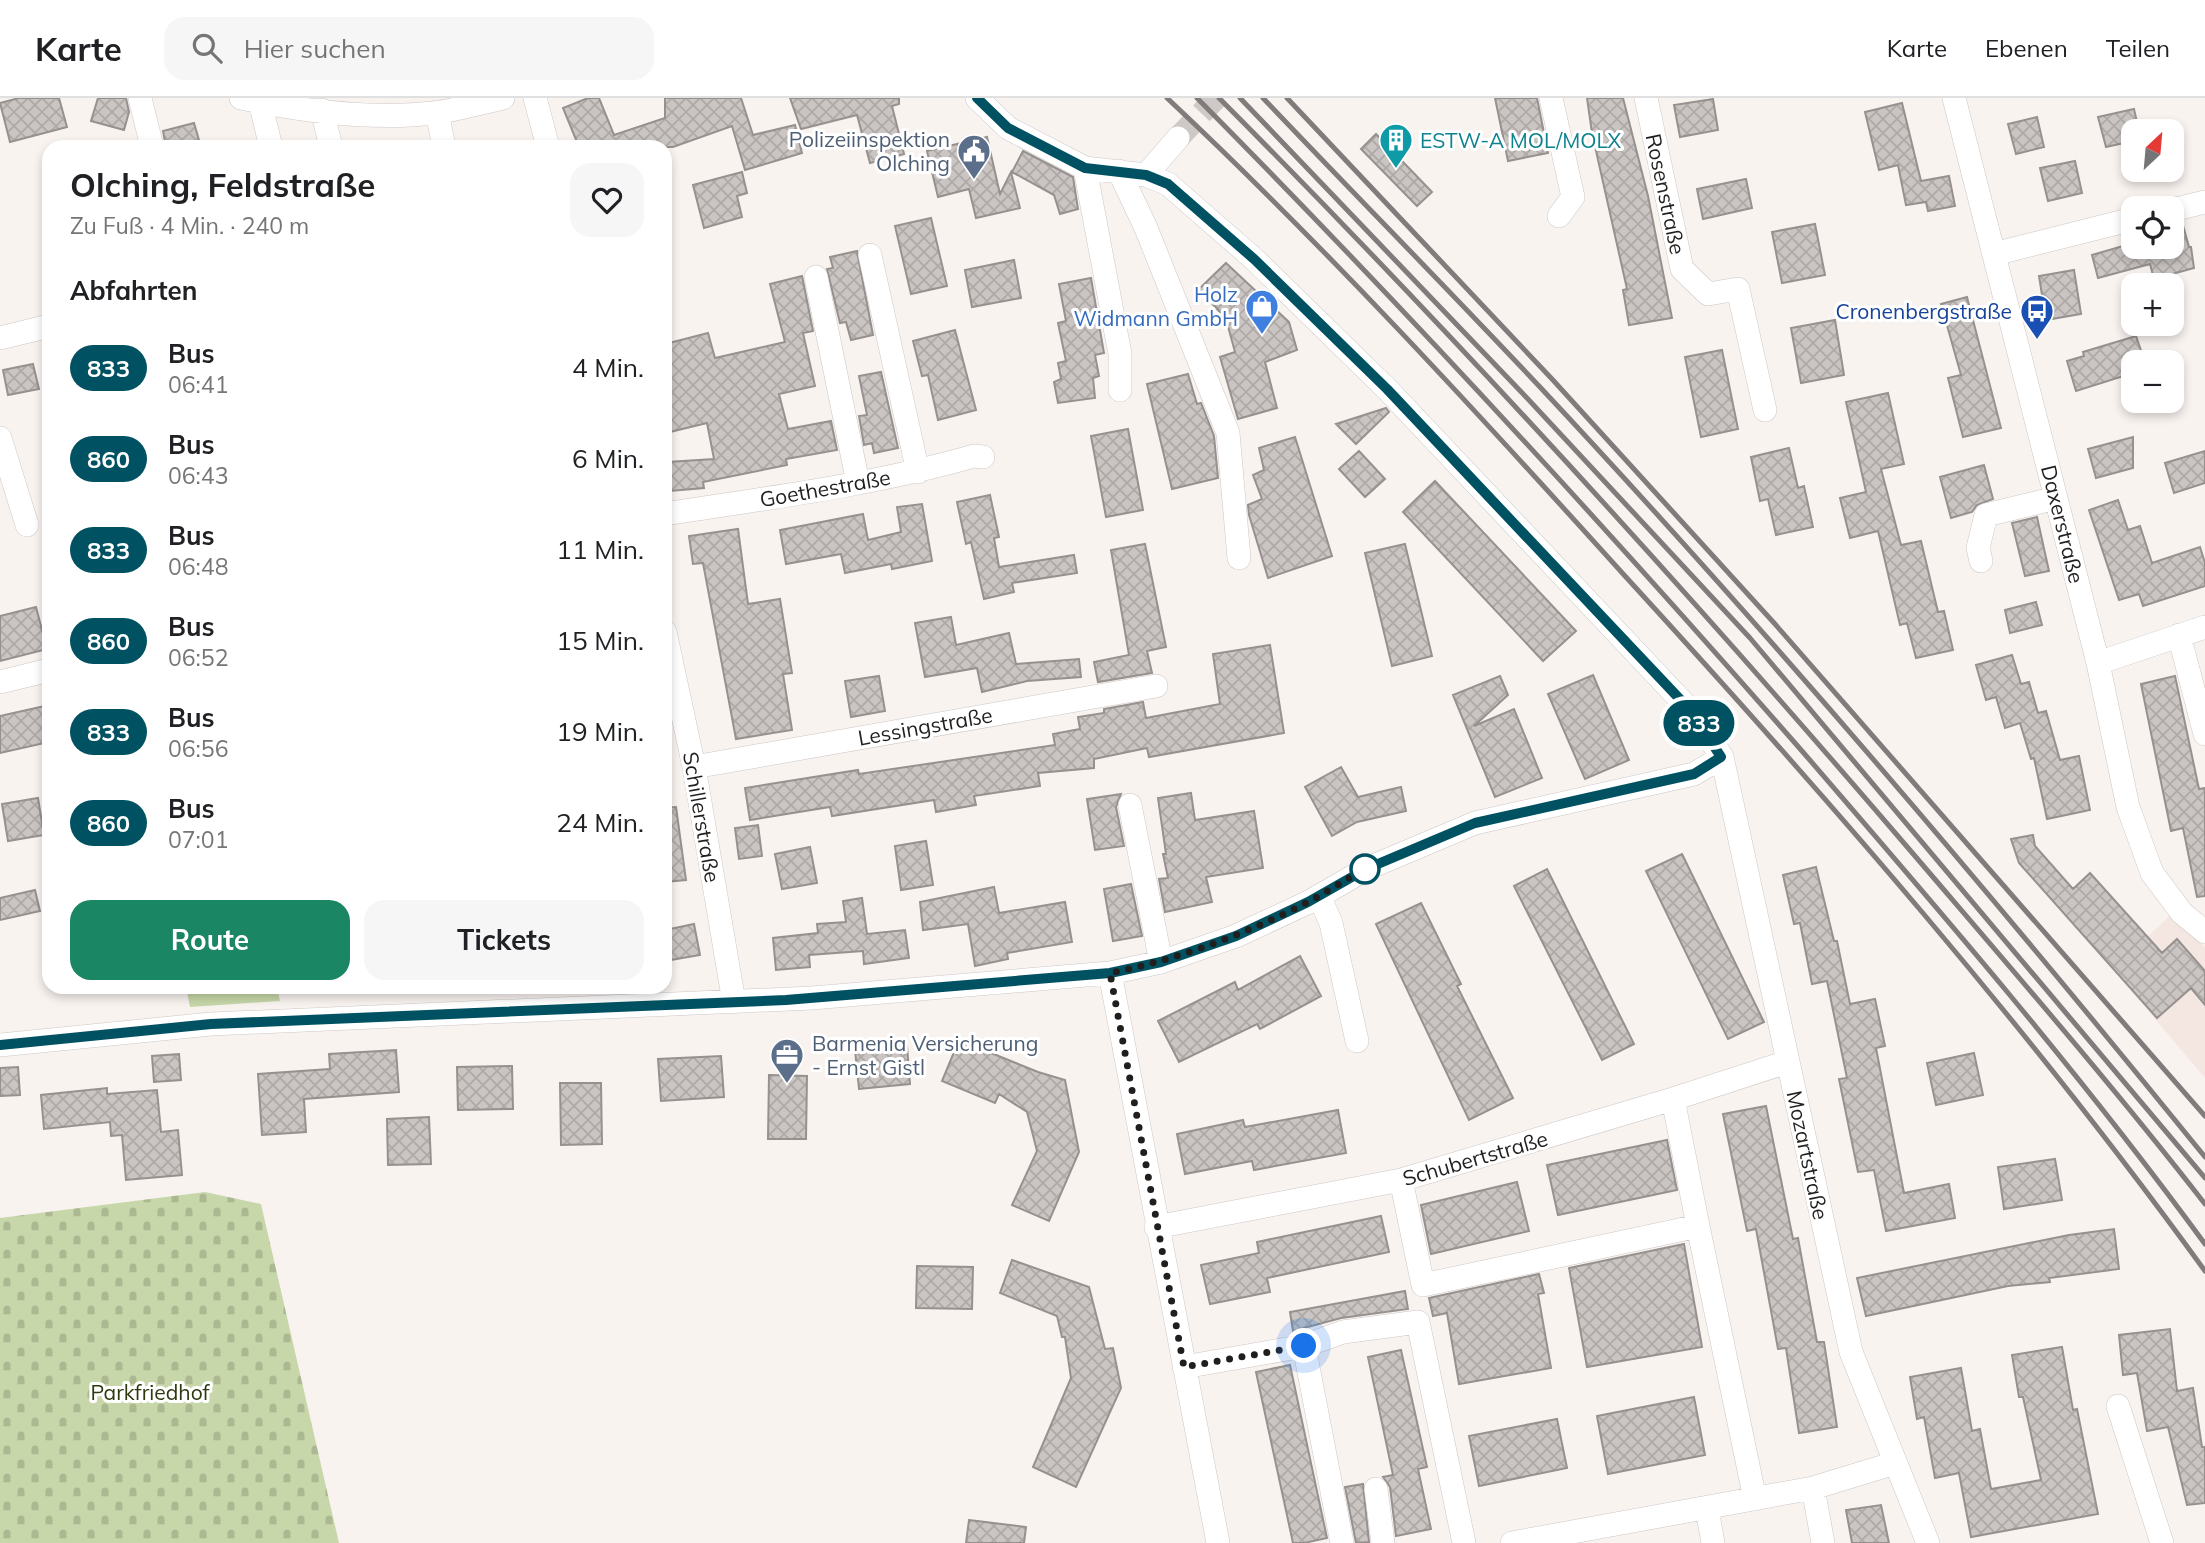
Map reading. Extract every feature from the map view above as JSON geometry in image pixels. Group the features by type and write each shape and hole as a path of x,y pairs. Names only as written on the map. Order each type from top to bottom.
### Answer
{"street":[{"path":"140,98 150,140"},
{"path":"268,140 253,99 322,110 398,116 437,113 503,98"},
{"path":"535,98 546,140"},
{"path":"0,1045 211,1024 734,1002 1110,973 1161,962 1236,936 1319,896 1366,869 1475,823 1694,774 1721,757 1692,712 1387,389 1254,259 1168,184 1146,175 1085,168 1008,128 977,98"},
{"path":"1551,98 1573,197 1559,216"},
{"name":"Rosenstraße","path":"1646,98 1682,269 1709,294 1738,289 1765,410"},
{"name":"Daxerstraße","path":"1954,98 2098,663 2128,807 2152,873 2182,913 2205,932"},
{"path":"322,110 329,140"},
{"path":"437,113 443,140"},
{"path":"1146,175 1178,138"},
{"path":"1085,168 1121,354 1120,390"},
{"path":"1119,171 1146,228 1228,433 1239,558"},
{"path":"2184,206 2205,202"},
{"path":"1994,254 2121,222"},
{"path":"870,255 918,472"},
{"path":"816,277 858,483"},
{"path":"0,338 42,329"},
{"path":"0,438 27,525"},
{"name":"Goethestraße","path":"672,513 858,483 918,472 974,456 983,457"},
{"path":"1981,561 1978,548 1986,515 2056,498"},
{"path":"2098,663 2205,626"},
{"path":"2179,635 2205,734"},
{"name":"Schillerstraße","path":"672,665 694,767 734,1002"},
{"path":"0,682 42,672"},
{"name":"Lessingstraße","path":"694,767 1156,685"},
{"name":"Mozartstraße","path":"1721,757 1851,1352 1928,1543"},
{"path":"1130,805 1161,962"},
{"path":"1319,896 1331,923 1357,1041"},
{"path":"1110,973 1218,1543"},
{"name":"Schubertstraße","path":"1156,1227 1401,1180 1787,1062"},
{"path":"1673,1099 1755,1499"},
{"path":"1401,1180 1423,1285 1698,1226"},
{"path":"1184,1367 1304,1346 1343,1332 1418,1322 1464,1543"},
{"path":"1304,1346 1342,1543"},
{"path":"2118,1406 2162,1543"},
{"path":"1511,1543 1597,1535 1813,1488 1895,1463"},
{"path":"1813,1488 1823,1543"},
{"path":"1376,1489 1383,1543"},
{"path":"1707,1509 1713,1543"}],"shaded area":[{"path":"2172,914 2205,947 2205,1078 2113,969"}],"green space":[{"path":"187,994 278,994 280,1001 190,1007"},
{"name":"Parkfriedhof","path":"205,1192 261,1204 339,1543 0,1543 0,1218"}],"building":[{"path":"19,98 59,98 67,127 10,142 0,103"},
{"path":"98,98 126,98 129,112 124,130 91,121"},
{"path":"588,98 599,98 614,135 665,118 665,98 741,98 753,135 795,125 802,153 745,170 732,126 673,147 672,140 576,140 563,108"},
{"path":"790,98 899,98 899,104 892,106 904,154 870,163 857,115 801,129"},
{"path":"1495,98 1537,98 1548,153 1508,161"},
{"path":"1587,98 1623,98 1648,196 1672,318 1629,325 1623,290 1627,289 1592,133"},
{"path":"1713,99 1718,130 1680,137 1674,105"},
{"path":"1902,103 1921,181 1949,176 1955,206 1928,211 1926,202 1906,205 1898,165 1879,170 1865,112"},
{"path":"2134,109 2136,119 2121,119 2121,144 2106,147 2098,117"},
{"path":"2037,117 2044,147 2016,154 2008,124"},
{"path":"194,123 199,140 165,140 163,131"},
{"name":"ESTW-A MOL/MOLX","path":"1376,134 1432,192 1417,206 1361,149"},
{"name":"Polizeiinspektion Olching","path":"987,137 1000,194 1011,172 1020,208 976,218 969,189 938,197 927,151"},
{"path":"1023,151 1073,177 1078,209 1060,214 1054,195 1012,172"},
{"path":"2075,161 2082,193 2048,201 2040,168"},
{"path":"742,172 747,193 737,196 742,217 704,228 693,185"},
{"path":"1746,179 1752,208 1703,219 1697,189"},
{"path":"931,218 947,286 911,294 895,226"},
{"path":"1815,224 1825,275 1782,283 1772,232"},
{"path":"2184,229 2191,247 2194,268 2176,273 2152,273 2150,264 2098,278 2092,255 2121,247 2121,259 2184,259"},
{"path":"857,251 873,335 851,340 846,322 840,323 827,269 833,268 830,257"},
{"path":"1014,260 1021,298 972,307 965,270"},
{"name":"Holz Widmann GmbH","path":"1226,263 1289,322 1297,350 1265,362 1277,408 1238,419 1220,357 1235,352 1226,319 1199,289"},
{"path":"2074,270 2081,314 2046,320 2039,276"},
{"path":"802,276 813,331 803,333 815,386 779,394 788,429 831,421 837,450 786,459 787,465 703,482 704,488 672,491 672,462 714,459 707,423 672,432 672,342 708,333 715,358 785,342 770,284"},
{"path":"1091,278 1104,353 1095,355 1099,376 1093,378 1095,398 1058,403 1054,382 1061,379 1058,363 1066,361 1058,323 1066,321 1059,284"},
{"path":"1967,297 2001,428 1963,437 1948,378 1961,375 1941,304"},
{"path":"1835,320 1844,375 1801,383 1791,328"},
{"path":"955,330 976,410 938,420 928,375 922,376 913,341"},
{"path":"2136,336 2141,350 2121,350 2121,377 2076,391 2067,361 2084,356 2083,352"},
{"path":"1722,350 1738,429 1701,437 1685,357"},
{"path":"33,364 39,389 8,395 3,370"},
{"path":"881,372 898,448 874,453 872,443 864,445 859,416 867,415 859,376"},
{"path":"1188,374 1197,404 1201,403 1214,436 1218,478 1172,489 1147,384"},
{"path":"1888,393 1904,464 1881,469 1901,545 1921,541 1938,612 1944,611 1953,650 1916,658 1907,623 1900,625 1878,531 1850,538 1840,498 1866,492 1846,402"},
{"path":"1386,408 1389,412 1356,444 1336,424"},
{"path":"1128,429 1143,510 1106,517 1091,436"},
{"path":"1295,437 1332,556 1268,578 1249,515 1248,505 1262,499 1253,475 1264,470 1259,448"},
{"path":"2133,437 2133,468 2096,478 2088,449"},
{"path":"1789,448 1798,488 1804,486 1813,527 1776,535 1768,499 1760,501 1751,457"},
{"path":"1359,451 1385,479 1365,497 1339,469"},
{"path":"2205,451 2205,483 2174,493 2165,463"},
{"path":"1984,465 1993,499 1977,505 1972,512 1951,518 1940,477"},
{"path":"1435,481 1576,631 1543,661 1403,512"},
{"path":"990,495 999,537 994,538 999,567 1074,555 1077,573 1012,583 1014,592 984,599 971,542 966,544 957,502"},
{"path":"2118,500 2128,530 2140,526 2152,563 2200,547 2205,563 2205,586 2143,606 2139,594 2119,600 2089,510"},
{"path":"922,504 932,561 892,569 891,564 845,573 841,554 786,564 780,530 863,514 868,540 901,532 897,507"},
{"path":"2037,517 2049,571 2025,576 2012,523"},
{"path":"738,529 748,604 780,599 792,673 783,674 792,730 736,739 703,563 693,564 689,536"},
{"path":"1145,544 1166,647 1147,651 1152,673 1098,682 1094,662 1129,655 1111,550"},
{"path":"1405,544 1432,656 1392,666 1365,553"},
{"path":"2036,602 2042,625 2010,633 2005,610"},
{"path":"36,607 42,630 42,650 0,661 0,616"},
{"path":"951,617 956,645 1009,633 1016,664 1079,659 1081,677 1027,681 982,692 977,668 925,677 915,623"},
{"path":"1270,645 1284,733 1149,757 1147,748 1094,759 1094,768 1038,773 1040,786 974,796 976,805 936,812 934,800 832,816 830,807 750,820 745,788 858,770 859,774 1055,745 1053,734 1080,729 1078,717 1143,702 1146,718 1220,704 1213,654"},
{"path":"2012,655 2021,684 2029,682 2038,713 2046,711 2060,760 2079,756 2090,810 2047,819 2034,758 2031,759 2020,723 2005,728 1996,697 1986,700 1976,665"},
{"path":"1593,675 1629,760 1585,779 1548,694"},
{"path":"879,676 885,711 851,717 845,681"},
{"path":"1500,676 1508,695 1474,726 1514,709 1542,778 1495,797 1453,695"},
{"path":"2175,676 2199,789 2205,788 2205,896 2197,897 2183,828 2171,831 2141,684"},
{"path":"42,707 42,744 0,753 0,716"},
{"path":"1341,767 1358,797 1401,787 1406,811 1357,822 1332,836 1305,787"},
{"path":"1191,793 1195,820 1254,811 1263,868 1206,877 1212,902 1165,912 1159,879 1168,878 1158,798"},
{"path":"1121,794 1116,807 1124,846 1095,850 1087,799"},
{"path":"38,798 42,835 8,841 2,804"},
{"path":"672,807 676,807 686,880 672,881"},
{"path":"758,825 762,856 739,859 735,828"},
{"path":"2033,835 2035,846 2073,889 2090,873 2162,953 2177,939 2205,971 2205,1005 2191,988 2157,1018 2019,863 2011,839"},
{"path":"926,841 933,885 901,890 895,846"},
{"path":"810,847 817,883 782,889 775,854"},
{"path":"1682,854 1764,1022 1728,1039 1646,871"},
{"path":"1816,867 1834,941 1837,941 1850,1004 1875,999 1885,1046 1876,1048 1904,1193 1949,1184 1955,1218 1886,1231 1874,1170 1858,1172 1839,1079 1847,1078 1827,981 1812,984 1800,923 1794,924 1783,875"},
{"path":"1547,869 1634,1044 1602,1060 1514,886"},
{"path":"1131,884 1142,936 1113,941 1104,889"},
{"path":"994,887 999,913 1065,902 1072,942 1007,953 1008,959 975,966 968,924 923,930 920,902"},
{"path":"35,890 40,911 0,920 0,898"},
{"path":"862,898 867,934 905,930 909,958 864,964 863,951 809,955 810,967 776,970 773,938 818,933 817,924 846,922 843,901"},
{"path":"1421,903 1461,984 1457,986 1513,1098 1469,1120 1376,924"},
{"path":"694,924 700,955 672,960 672,929"},
{"path":"1300,956 1321,996 1260,1029 1257,1024 1179,1062 1158,1021 1235,982 1238,990"},
{"path":"959,1040 1065,1080 1079,1152 1049,1221 1012,1205 1037,1151 1027,1112 999,1094 995,1103 942,1081"},
{"path":"907,1046 910,1084 859,1089 855,1050"},
{"path":"396,1050 399,1092 304,1099 306,1132 262,1135 258,1074 330,1069 329,1054"},
{"path":"1974,1053 1983,1095 1936,1105 1927,1063"},
{"path":"179,1054 181,1080 154,1082 152,1056"},
{"path":"721,1056 724,1097 661,1101 658,1059"},
{"path":"512,1066 513,1109 458,1110 457,1067"},
{"path":"18,1067 20,1095 0,1096 0,1068"},
{"path":"769,1075 807,1076 806,1139 768,1139"},
{"path":"560,1083 601,1083 602,1144 561,1145"},
{"path":"107,1088 107,1094 157,1090 161,1132 178,1130 182,1175 126,1180 122,1135 111,1136 110,1122 44,1129 41,1095"},
{"path":"1766,1106 1793,1239 1798,1238 1817,1342 1824,1342 1837,1427 1799,1433 1786,1348 1778,1349 1756,1229 1747,1231 1723,1114"},
{"path":"1338,1110 1346,1153 1254,1170 1252,1161 1185,1174 1177,1134 1243,1120 1245,1127"},
{"path":"429,1117 431,1164 388,1165 387,1119"},
{"path":"1667,1140 1677,1190 1558,1215 1547,1165"},
{"path":"2055,1159 2062,1200 2004,1209 1998,1167"},
{"path":"1517,1182 1529,1231 1431,1254 1421,1205"},
{"path":"1381,1216 1389,1252 1267,1278 1270,1292 1210,1304 1201,1265 1259,1253 1257,1242"},
{"path":"2114,1229 2119,1269 2049,1278 2050,1282 2008,1286 1866,1316 1857,1278 2069,1235"},
{"path":"1684,1244 1702,1347 1587,1367 1569,1268"},
{"path":"1012,1260 1089,1287 1105,1349 1113,1348 1121,1388 1076,1487 1033,1467 1071,1378 1065,1337 1062,1337 1057,1316 1000,1293"},
{"path":"917,1266 973,1267 972,1309 916,1308"},
{"path":"1539,1274 1544,1293 1538,1294 1551,1368 1459,1384 1447,1313 1433,1316 1429,1298"},
{"path":"1405,1291 1408,1309 1341,1318 1293,1331 1290,1312"},
{"path":"2170,1329 2177,1391 2193,1388 2202,1447 2205,1447 2205,1503 2187,1505 2168,1427 2147,1431 2137,1373 2123,1375 2119,1335"},
{"path":"2062,1347 2073,1410 2077,1409 2098,1514 1971,1537 1959,1473 1935,1478 1924,1417 1917,1419 1910,1377 1961,1368 1972,1431 1980,1429 1991,1489 2041,1480 2023,1397 2019,1397 2012,1355"},
{"path":"1401,1350 1427,1467 1418,1469 1431,1529 1396,1536 1390,1487 1383,1477 1393,1475 1368,1357"},
{"path":"1290,1365 1327,1538 1304,1543 1293,1543 1256,1372"},
{"path":"1694,1397 1705,1455 1608,1474 1597,1416"},
{"path":"1557,1419 1567,1468 1479,1486 1469,1436"},
{"path":"1363,1484 1369,1542 1356,1543 1345,1487"},
{"path":"1881,1505 1889,1543 1852,1543 1846,1510"},
{"path":"969,1520 1026,1527 1024,1543 966,1543"}],"tunnel":[{"path":"1178,138 1216,98"}],"railway":[{"path":"1167,98 1286,213 1401,332 1514,453 1776,744 1997,1002 2138,1180 2205,1271"},
{"path":"1197,98 1505,420 1802,751 2059,1055 2205,1244"},
{"path":"1219,98 1485,374 1742,657 2059,1025 2205,1204"},
{"path":"1240,98 1527,398 1750,638 2205,1178"},
{"path":"1263,98 1539,386 1711,574 1961,862 2205,1157"},
{"path":"1287,98 1552,379 1775,624 2205,1116"}],"bus line":[{"name":"833","path":"0,1045 211,1024 786,1000 1110,973 1161,962 1236,936 1308,902 1366,869 1475,823 1694,774 1721,757 1692,712 1387,389 1254,259 1168,184 1146,175 1085,168 1008,128 977,98"}],"place":[{"name":"ESTW-A MOL/MOLX","path":"1396,170"},
{"name":"Polizeiinspektion Olching","path":"974,181"},
{"name":"Holz Widmann GmbH","path":"1262,336"},
{"name":"Cronenbergstraße","path":"2037,341"},
{"name":"Barmenia Versicherung - Ernst Gistl","path":"787,1085"}],"route":[{"path":"1304,1346 1184,1367 1110,973 1161,962 1236,936 1308,902 1365,869"}]}
